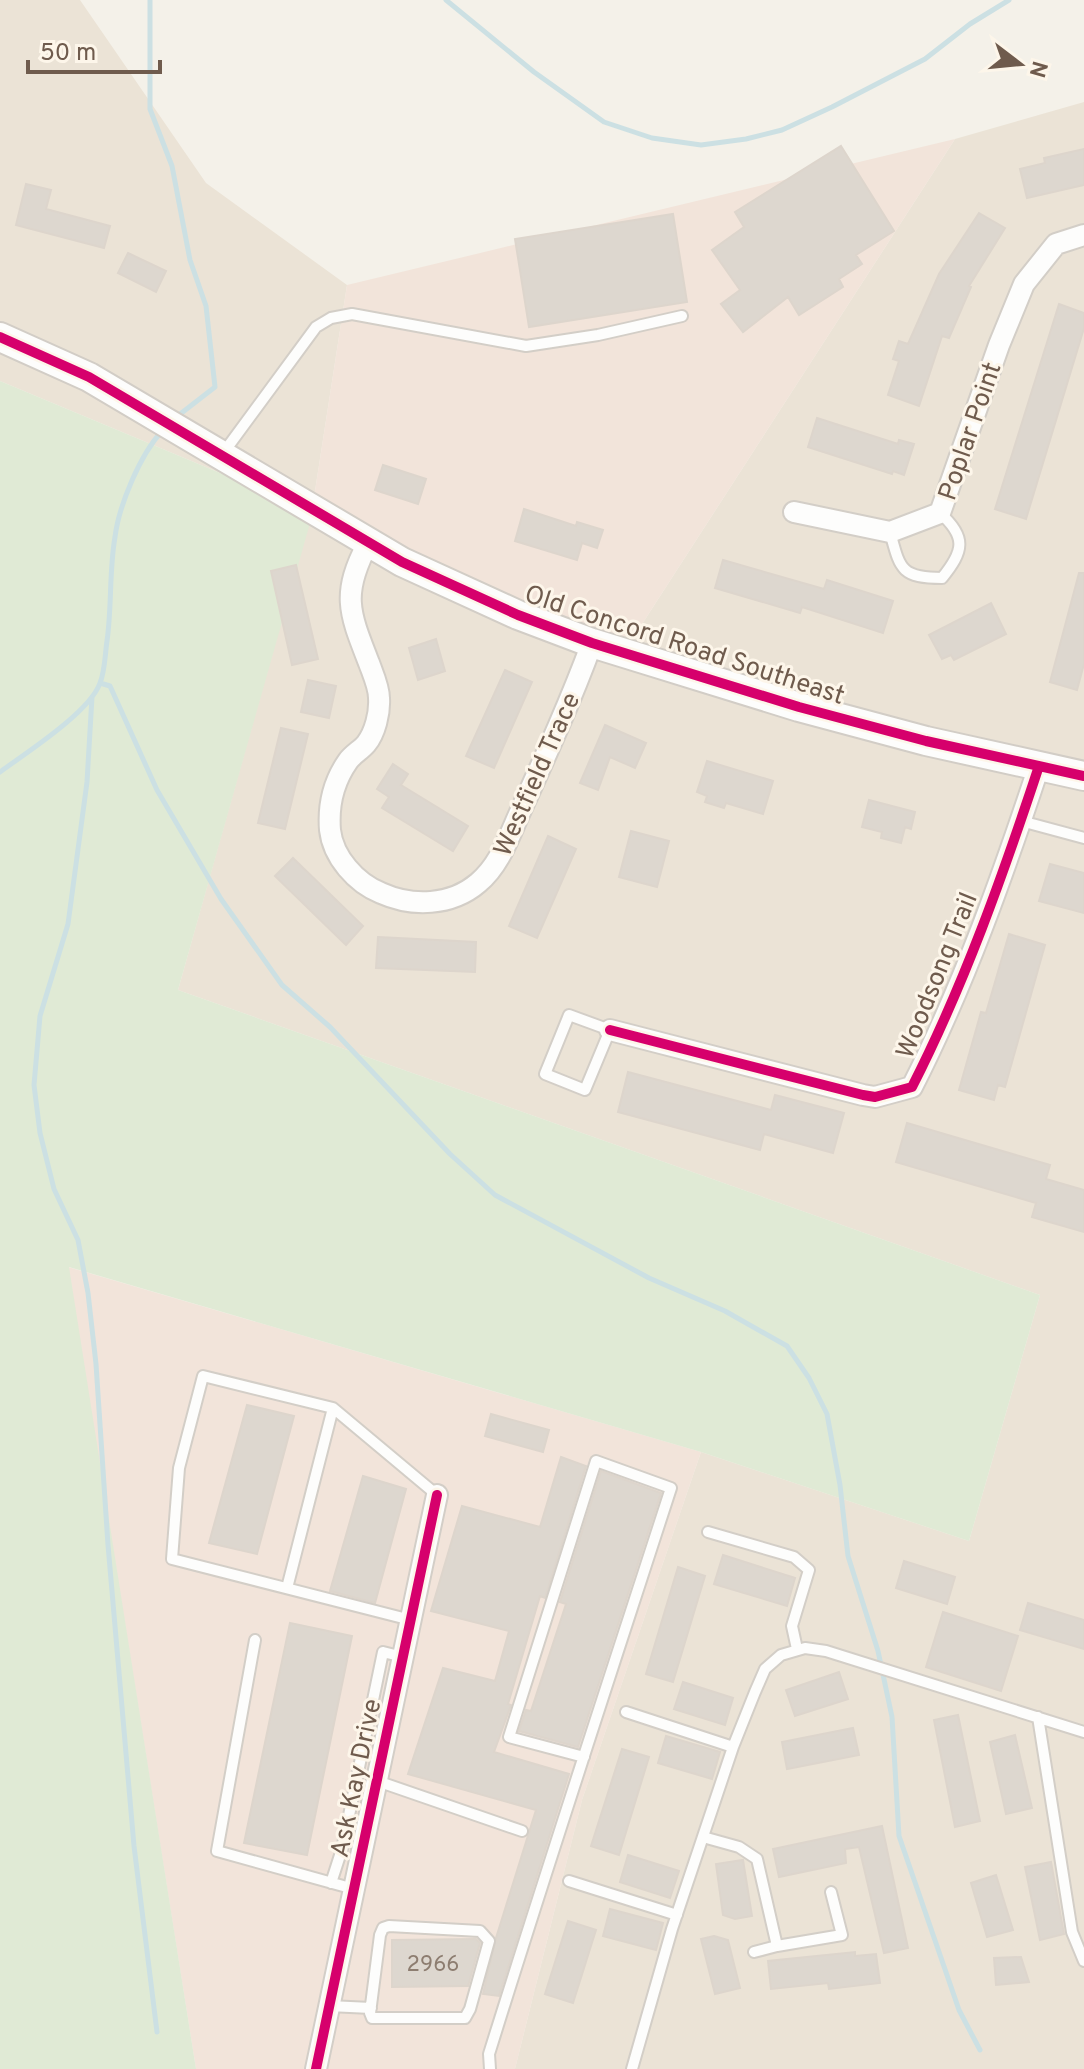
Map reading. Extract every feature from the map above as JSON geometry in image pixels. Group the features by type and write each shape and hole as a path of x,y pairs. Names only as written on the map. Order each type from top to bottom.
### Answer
{"street":[{"name":"Poplar Point","path":"890,532 940,513 999,345 1024,284 1056,244 1084,235"},
{"name":"Old Concord Road Southeast","path":"0,337 63,364 136,404 368,543 434,578 504,609 592,643 799,707 926,741 1084,776"},
{"path":"794,512 890,532"},
{"name":"Westfield Trace","path":"368,543 350,585 350,607 379,697 376,723 366,744 350,757 337,780 330,806 330,832 339,857 356,877 377,892 402,901 428,903 454,897 477,884 495,865 551,745 592,643"},
{"name":"Woodsong Trail","path":"610,1030 863,1095 875,1097 912,1087 942,1028 1039,766"},
{"name":"Ask Kay Drive","path":"316,2069 437,1495"}],"lane":[{"path":"214,452 316,327 331,318 352,314 526,346 598,335 682,316"},
{"path":"890,532 899,565 918,578 942,578 954,563 960,545 956,527 940,513"},
{"path":"1021,821 1084,838"},
{"path":"569,1015 610,1030 585,1090 545,1074 569,1015"},
{"path":"411,1620 172,1559 179,1468 203,1376 333,1408 437,1495"},
{"path":"287,1588 333,1408"},
{"path":"490,2069 489,2054 671,1488 596,1461 509,1737 584,1757"},
{"path":"708,1532 794,1557 809,1570 792,1626 797,1649"},
{"path":"255,1640 217,1851 354,1889"},
{"path":"632,2069 677,1915 733,1747 765,1669 781,1655 797,1649 826,1651 1084,1732"},
{"path":"331,1883 342,1849 383,1652 403,1657"},
{"path":"626,1712 733,1747"},
{"path":"1038,1717 1072,1932 1084,1961"},
{"path":"377,1781 522,1831"},
{"path":"703,1837 739,1847 757,1859 777,1946"},
{"path":"569,1881 677,1915"},
{"path":"754,1952 842,1935 831,1892"},
{"path":"383,1928 480,1931 486,1935 489,1941 465,2018 377,2019 370,2013 371,2008 383,1928"},
{"path":"329,2006 371,2008"}],"shaded area":[{"path":"0,0 80,0 206,183 347,285 310,523 624,652 955,139 1084,102 1084,2069 515,2069 582,1800 701,1452 969,1541 1040,1295 178,990 309,523 287,501 0,381"},
{"path":"955,139 624,652 310,523 347,285"},
{"path":"68,1267 701,1452 582,1800 515,2069 196,2069"}],"green space":[{"path":"0,381 287,501 310,523 178,990 1040,1295 969,1541 701,1452 69,1267 196,2069 0,2069"}],"building":[{"path":"841,146 894,231 856,255 862,264 839,279 843,287 799,315 788,297 743,332 721,304 740,290 712,250 744,227 735,212"},
{"path":"1084,149 1084,185 1027,198 1020,169 1045,163 1044,158"},
{"path":"26,184 51,190 46,209 110,226 104,248 16,225"},
{"path":"979,213 1005,228 969,286 949,338 942,336 919,406 888,395 899,361 893,359 899,341 908,344 939,274"},
{"path":"673,214 687,302 529,327 515,239"},
{"path":"128,253 166,271 156,292 118,273"},
{"path":"1059,304 1084,313 1084,328 1026,519 995,509"},
{"path":"817,418 898,444 899,440 914,444 904,475 808,447"},
{"path":"383,465 426,479 418,504 375,490"},
{"path":"524,509 576,526 577,522 603,530 597,548 582,543 577,560 515,541"},
{"path":"723,560 824,589 827,580 893,601 883,633 802,607 800,613 715,588"},
{"path":"296,565 318,659 292,665 271,571"},
{"path":"1079,573 1084,573 1084,664 1077,690 1050,682"},
{"path":"991,603 1006,634 954,660 951,655 942,659 929,635"},
{"path":"436,639 445,671 418,680 409,648"},
{"path":"505,670 532,682 494,768 466,756"},
{"path":"308,680 336,686 329,718 301,712"},
{"path":"605,725 646,743 635,768 610,757 598,790 580,783"},
{"path":"281,728 308,734 285,829 258,823"},
{"path":"707,761 773,781 763,814 726,803 724,808 705,802 707,796 697,792"},
{"path":"393,764 408,774 401,785 468,826 453,851 382,808 389,797 377,789"},
{"path":"869,800 915,812 911,829 905,827 901,843 881,838 882,832 862,827"},
{"path":"631,831 669,841 657,887 619,877"},
{"path":"548,836 576,849 537,938 509,926"},
{"path":"293,858 363,926 346,945 275,876"},
{"path":"1050,864 1084,873 1084,913 1039,901"},
{"path":"1009,934 1045,945 1005,1087 998,1085 994,1100 959,1090 981,1012 986,1013"},
{"path":"378,937 476,942 475,972 376,968"},
{"path":"628,1072 771,1110 775,1095 844,1113 833,1153 764,1134 760,1150 618,1112"},
{"path":"907,1123 1050,1165 1046,1179 1084,1190 1084,1232 1032,1217 1036,1203 896,1162"},
{"path":"247,1405 294,1416 257,1554 209,1543"},
{"path":"491,1414 549,1430 543,1452 485,1436"},
{"path":"561,1457 586,1466 545,1598 540,1596 508,1704 511,1705 494,1752 569,1774 499,1996 483,1994 496,1938 536,1810 408,1774 443,1668 495,1681 509,1631 431,1611 462,1506 540,1527"},
{"path":"601,1471 661,1493 578,1747 519,1731 526,1710 531,1711 566,1604 560,1602"},
{"path":"363,1476 406,1489 375,1603 330,1591"},
{"path":"723,1555 795,1578 787,1606 714,1584"},
{"path":"904,1561 955,1577 947,1604 896,1588"},
{"path":"678,1567 705,1576 673,1682 646,1674"},
{"path":"1028,1603 1084,1620 1084,1649 1020,1630"},
{"path":"943,1612 1018,1636 1001,1691 926,1667"},
{"path":"290,1623 352,1636 307,1855 244,1843"},
{"path":"839,1672 848,1699 795,1716 786,1690"},
{"path":"683,1682 733,1698 725,1725 674,1709"},
{"path":"958,1715 980,1821 955,1827 934,1720"},
{"path":"853,1728 859,1755 787,1769 782,1742"},
{"path":"1015,1735 1032,1808 1006,1814 990,1742"},
{"path":"666,1736 720,1752 712,1779 658,1763"},
{"path":"622,1749 649,1757 619,1855 591,1846"},
{"path":"882,1826 908,1948 884,1953 859,1847 845,1849 846,1863 779,1877 773,1849"},
{"path":"628,1855 679,1871 670,1898 620,1882"},
{"path":"743,1860 752,1916 735,1919 723,1915 716,1864"},
{"path":"1051,1862 1064,1934 1040,1940 1025,1867"},
{"path":"996,1875 1013,1930 987,1937 971,1883"},
{"path":"610,1909 663,1923 656,1950 603,1936"},
{"path":"568,1921 596,1930 573,2003 545,1994"},
{"path":"714,1936 728,1940 740,1988 715,1994 701,1939"},
{"path":"476,1939 480,1943 468,1986 392,1987 392,1940"},
{"path":"855,1952 855,1956 876,1954 880,1983 829,1989 828,1983 771,1989 768,1961"},
{"path":"1021,1957 1029,1982 996,1985 994,1958"}],"waterway":[{"path":"150,0 150,109 172,166 190,260 206,306 215,387 175,418"},
{"path":"446,0 534,72 604,122 652,138 701,145 782,130 832,107 925,59 970,24 1009,0"},
{"path":"0,772 71,719 100,683 109,628 117,524 139,467 162,431"},
{"path":"100,683 110,686 157,790 221,899 282,985 330,1027 450,1154 495,1195 649,1278 725,1311 787,1346 809,1378 827,1414 840,1485 848,1556 878,1651 892,1717 899,1836 959,2010 980,2050"},
{"path":"92,697 87,782 68,924 40,1016 34,1085 40,1133 54,1189 78,1240 88,1293 134,1846 157,2032"}],"cycle path":[{"path":"0,337 89,377 402,562 518,615 592,643 799,707 926,741 1084,776"},
{"path":"610,1030 863,1095 875,1097 912,1087 982,929 1039,766"},
{"path":"316,2069 437,1495"}]}
